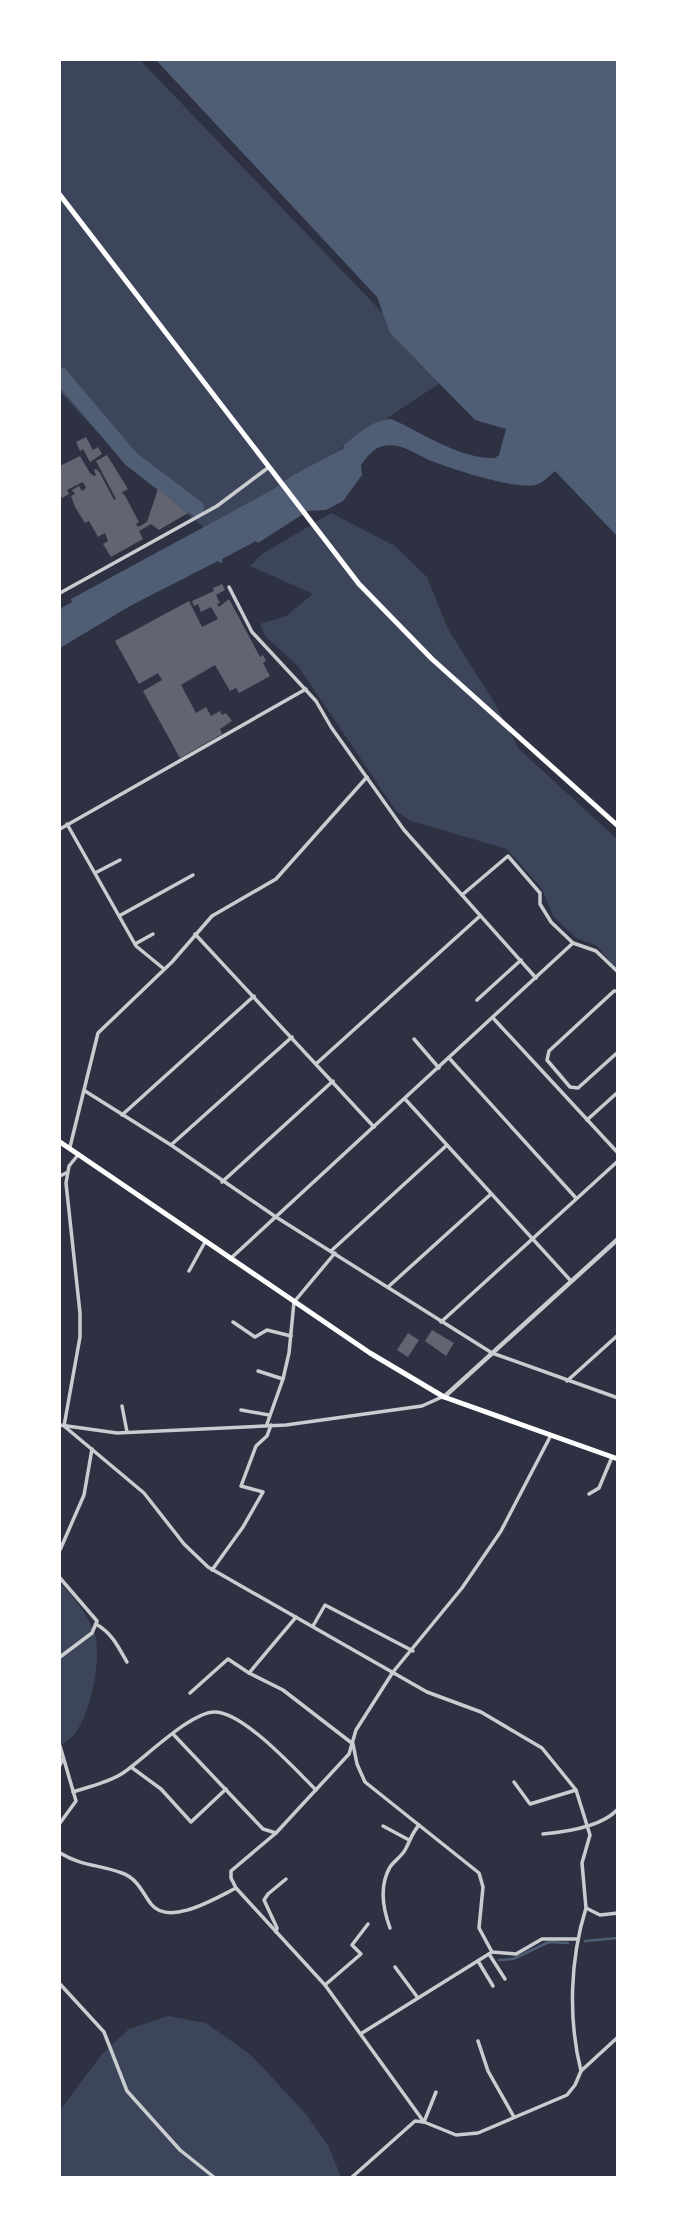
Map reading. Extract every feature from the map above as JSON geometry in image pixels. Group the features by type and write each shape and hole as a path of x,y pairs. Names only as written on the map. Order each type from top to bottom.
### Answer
{"main road":[{"path":"60,195 359,584 407,634 618,826"},
{"path":"60,1142 370,1353 444,1397 615,1458"}],"street":[{"path":"60,593 217,506 269,467"},
{"path":"229,587 252,632 306,689 404,831 537,978"},
{"path":"60,829 306,689"},
{"path":"70,1149 98,1033 164,969 212,916 276,879 367,777"},
{"path":"67,824 135,944 164,969"},
{"path":"462,895 509,856 540,893 540,904 551,922 573,943 596,951 618,972"},
{"path":"95,873 120,860"},
{"path":"119,916 194,875"},
{"path":"317,1063 480,916"},
{"path":"135,944 153,934"},
{"path":"195,934 374,1127"},
{"path":"230,1258 573,943"},
{"path":"478,1000 521,960"},
{"path":"618,991 614,991 548,1051 547,1060 570,1087 578,1088 618,1052"},
{"path":"121,1115 254,996"},
{"path":"493,1018 618,1153"},
{"path":"171,1145 292,1037"},
{"path":"414,1039 439,1068"},
{"path":"449,1058 576,1198"},
{"path":"549,1078 556,1072"},
{"path":"222,1182 333,1081"},
{"path":"85,1091 171,1145 276,1217 492,1353 618,1398"},
{"path":"587,1120 618,1092"},
{"path":"405,1099 571,1282"},
{"path":"212,1570 243,1528 263,1492 241,1486 256,1446 267,1436 269,1415 283,1379 294,1301 333,1252 447,1145"},
{"path":"60,1176 66,1173 78,1155"},
{"path":"440,1322 618,1161"},
{"path":"62,1425 80,1337 66,1173"},
{"path":"388,1287 491,1194"},
{"path":"62,1425 117,1433 269,1425 422,1406 444,1397 618,1239"},
{"path":"189,1271 205,1242"},
{"path":"233,1322 255,1338 268,1330 290,1336"},
{"path":"567,1381 618,1335"},
{"path":"258,1371 283,1379"},
{"path":"122,1406 127,1432"},
{"path":"241,1410 269,1415"},
{"path":"62,1425 144,1493 184,1544 212,1570 427,1692 481,1712 529,1739 542,1748 576,1790 590,1835 582,1863 586,1908 574,1956 573,1991 578,2059 582,2071"},
{"path":"424,2122 325,1984 236,1888 231,1871 276,1833 349,1754 356,1730 393,1672 413,1651 491,1547 550,1437"},
{"path":"60,1550 84,1495 92,1450"},
{"path":"589,1494 599,1488 615,1458"},
{"path":"60,1578 97,1621 92,1633 60,1657"},
{"path":"313,1626 325,1605 413,1651"},
{"path":"249,1673 296,1617"},
{"path":"96,1624 117,1642 127,1662"},
{"path":"190,1693 228,1658 249,1673 283,1690 353,1744 356,1764 365,1782 479,1873 483,1888 479,1928 505,1979"},
{"path":"73,1791 109,1781 185,1724 212,1712 219,1712 248,1727 316,1790"},
{"path":"173,1734 263,1829 276,1833"},
{"path":"60,1745 76,1801 60,1822"},
{"path":"60,1765 63,1758"},
{"path":"130,1767 161,1789 191,1822 226,1789"},
{"path":"514,1782 530,1804 576,1790"},
{"path":"543,1834 566,1832 587,1824 597,1824 617,1810"},
{"path":"390,1928 383,1892 391,1866 404,1852 419,1825"},
{"path":"383,1826 409,1840"},
{"path":"60,1853 77,1863 122,1873 132,1878 159,1912 187,1910 236,1888"},
{"path":"276,1931 264,1900 286,1880"},
{"path":"586,1908 600,1915 618,1913"},
{"path":"325,1984 360,1954 352,1945 368,1924"},
{"path":"362,2033 490,1953 516,1954 542,1939 578,1940"},
{"path":"478,1961 493,1986"},
{"path":"395,1967 418,1998"},
{"path":"60,1984 104,2032 127,2091 180,2150 215,2178"},
{"path":"351,2178 415,2121 456,2135 478,2133 567,2095 582,2071 618,2037"},
{"path":"478,2041 488,2071 514,2117"},
{"path":"424,2122 436,2092"}],"shaded area":[{"path":"60,60 140,60 446,379 212,534 138,475 60,392"},
{"path":"156,60 617,60 617,536 555,471 538,484 516,485 465,473 404,448 392,445 380,447 361,465 362,475 343,501 326,510 308,511 258,543 256,541 222,559 223,562 218,561 130,606 60,648 60,609 72,602 71,599 274,489 292,476 344,448 344,445 371,425 391,419 455,450 495,458 499,455 506,429 475,420 390,333 377,297"},
{"path":"331,513 395,546 427,577 448,629 494,702 519,749 617,839 617,970 597,946 576,938 553,916 542,889 507,849 411,821 396,811 298,666 266,637 260,624 286,616 313,594 250,566 262,554"},
{"path":"60,1583 91,1625 97,1655 94,1683 86,1711 74,1734 60,1746"},
{"path":"168,2016 206,2023 251,2055 306,2114 328,2145 341,2177 60,2177 60,2110 102,2054 129,2029"}],"building":[{"path":"86,437 93,450 98,447 102,454 90,462 76,442"},
{"path":"107,455 128,489 121,493 139,522 136,524 138,527 147,522 158,489 188,513 159,530 151,524 139,531 143,539 111,557 103,544 108,541 105,533 98,537 89,521 85,523 75,507 71,496 75,494 72,490 79,486 82,491 86,488 83,482 67,490 69,494 62,498 60,494 60,466 80,456 90,473 96,475 96,469 100,473 114,500 116,499 96,461"},
{"path":"222,584 225,590 216,595 220,603 217,604 219,607 229,599 260,657 263,655 266,661 263,663 270,676 239,693 236,688 230,691 215,665 181,685 196,713 206,707 211,716 220,711 222,715 226,713 232,721 220,729 222,734 180,758 143,691 162,680 158,673 139,684 115,641 189,601 202,627 218,619 211,607 201,612 198,604 194,606 192,601 214,591 213,588"},
{"path":"432,1330 454,1343 446,1356 425,1341"},
{"path":"408,1333 419,1340 408,1357 397,1350"}],"waterway":[{"path":"60,375 131,459 196,508"},
{"path":"585,1941 618,1938"},
{"path":"499,1960 513,1959 549,1942 568,1943"}]}
